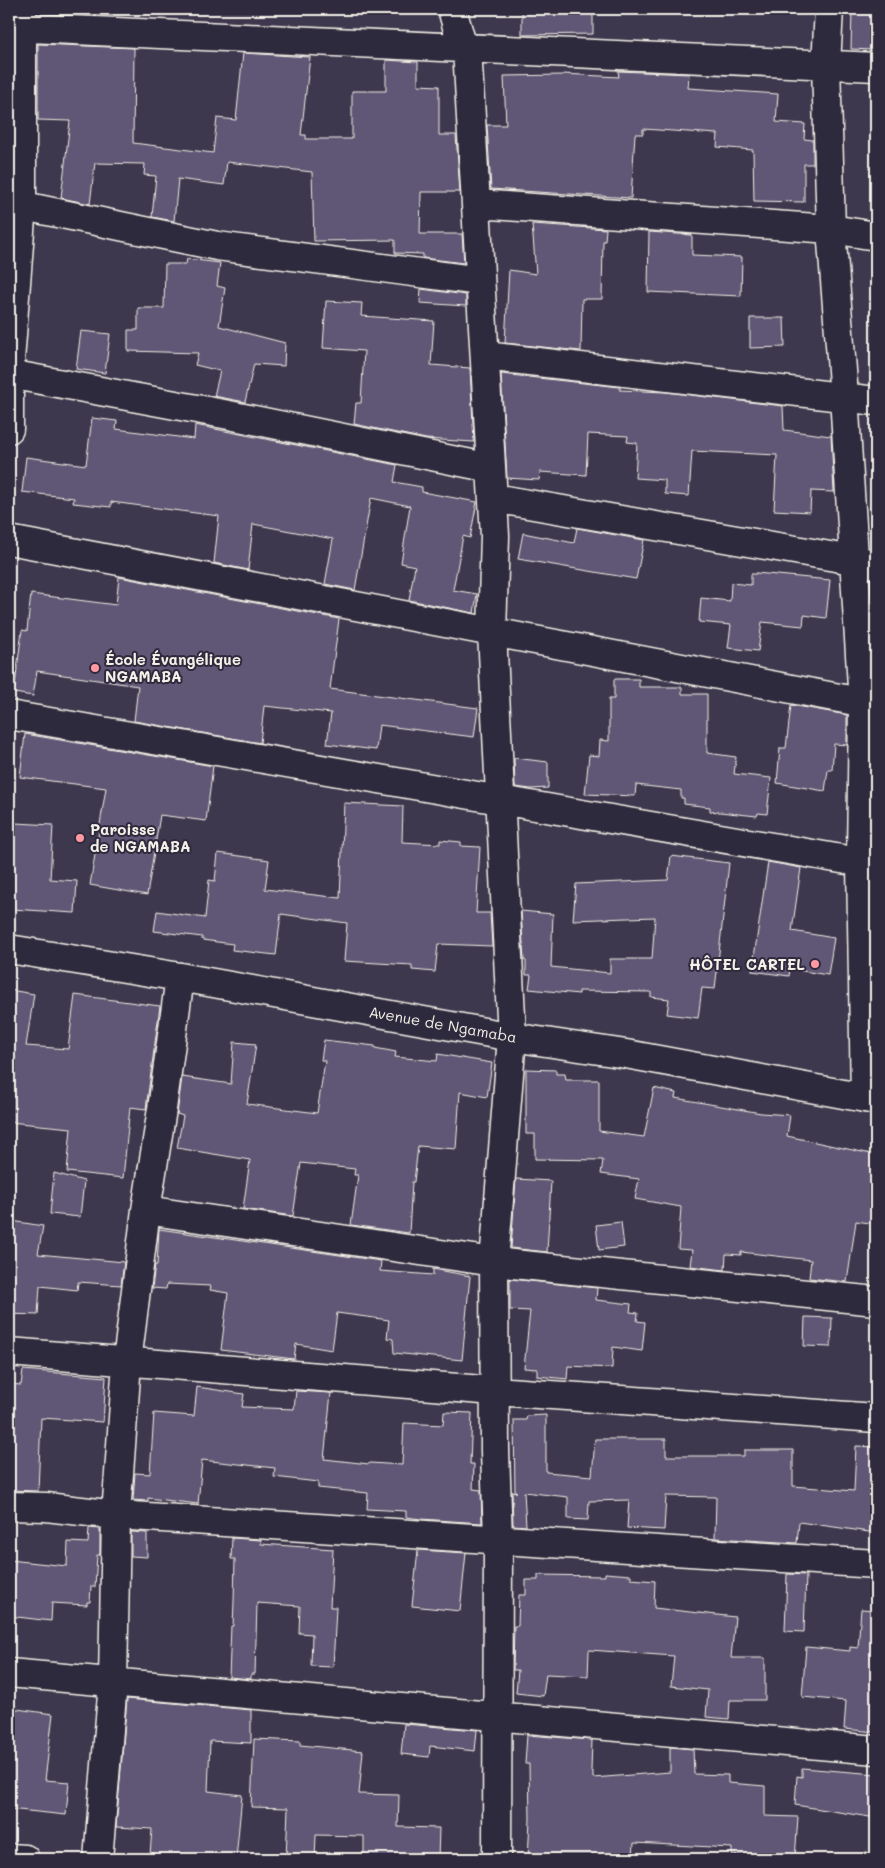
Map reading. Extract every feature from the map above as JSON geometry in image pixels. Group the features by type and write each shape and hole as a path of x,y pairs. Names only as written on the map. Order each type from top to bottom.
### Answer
{"street":[{"path":"452,9 465,48 485,356 495,536 492,632 512,1037 494,1262 495,1450 498,1539 497,1859"},
{"path":"830,9 826,65 831,229 844,396 866,563 870,704 871,1099"},
{"path":"9,429 9,374 16,204 17,21 465,48 876,67"},
{"path":"16,204 218,246 480,281"},
{"path":"476,204 831,229 876,236"},
{"path":"485,356 876,401"},
{"path":"9,374 229,415 491,468"},
{"path":"493,498 866,563"},
{"path":"9,540 870,704"},
{"path":"9,715 869,863"},
{"name":"Avenue de Ngamaba","path":"9,949 180,977 512,1037 626,1054 871,1099"},
{"path":"98,1859 113,1683 116,1514 127,1362 146,1210 180,977"},
{"path":"146,1210 494,1262 876,1301"},
{"path":"9,1352 495,1391 876,1418"},
{"path":"9,1506 876,1564"},
{"path":"9,1673 876,1750"},
{"path":"9,1858 25,1859"}],"building":[{"path":"522,9 593,9 593,34 522,35"},
{"path":"852,9 875,9 873,50 851,49"},
{"path":"38,44 134,48 133,143 213,153 217,118 236,120 243,53 310,57 301,135 306,135 306,139 352,139 352,91 386,91 386,60 418,62 418,85 439,86 439,135 456,135 460,192 421,192 420,234 462,234 464,263 423,258 423,254 395,253 395,240 314,241 312,172 227,162 224,185 178,179 174,221 152,217 156,176 144,175 145,164 95,163 90,204 61,198 70,121 38,120"},
{"path":"618,71 689,74 688,88 778,94 776,122 805,124 804,139 813,140 813,164 804,164 804,202 754,201 753,150 717,147 718,134 643,129 643,134 635,134 631,198 491,189 487,125 506,125 504,76 563,74 619,77"},
{"path":"532,224 606,229 605,241 603,241 602,299 582,299 581,351 505,343 509,270 536,274"},
{"path":"649,232 692,235 692,255 742,257 741,296 648,292"},
{"path":"187,259 220,263 217,286 225,288 219,326 285,343 284,366 254,364 245,402 214,396 220,371 195,365 198,353 128,351 128,330 138,330 138,308 164,308 165,264 186,264"},
{"path":"421,289 466,295 466,306 420,303"},
{"path":"326,301 362,303 361,316 434,321 431,365 470,368 474,442 426,439 354,424 356,403 361,403 364,351 323,348"},
{"path":"750,318 784,318 785,347 750,348"},
{"path":"81,331 110,334 105,373 76,369"},
{"path":"501,374 620,387 620,390 665,392 783,406 784,430 831,436 834,492 811,491 810,512 774,510 777,455 692,451 689,496 665,494 665,480 635,478 637,443 627,442 628,436 588,434 586,475 540,472 539,480 507,478"},
{"path":"92,418 117,421 116,429 194,439 195,425 397,465 394,482 422,487 422,492 477,502 470,538 463,536 453,590 477,594 474,613 409,600 415,566 401,563 410,506 371,498 355,590 325,584 333,539 253,524 248,570 214,563 219,516 111,502 111,507 73,503 74,498 22,492 26,457 86,465"},
{"path":"577,528 644,540 636,579 518,559 523,533 574,543"},
{"path":"751,574 830,580 826,618 804,615 803,626 762,622 758,651 728,648 731,625 699,622 701,598 730,601 731,583 751,585"},
{"path":"119,577 339,619 330,689 478,708 474,737 379,725 376,750 327,744 331,713 264,706 260,743 134,721 138,686 37,671 33,696 14,693 22,630 27,631 31,594 116,605"},
{"path":"614,679 639,679 639,687 682,687 682,694 707,694 707,753 736,757 734,774 771,778 767,814 758,813 757,816 710,811 710,807 684,804 684,798 681,798 681,790 636,785 635,796 585,794 589,755 599,756 600,740 609,741 609,699 614,699"},
{"path":"791,705 847,715 847,745 834,744 832,770 828,770 825,791 777,783 780,748 786,748"},
{"path":"25,734 213,766 206,821 160,815 147,895 90,885 106,788 20,777"},
{"path":"514,758 548,762 548,788 531,789 515,787"},
{"path":"344,803 403,806 402,842 440,844 440,840 461,842 461,846 480,847 476,913 490,913 492,946 438,944 435,972 412,970 412,965 344,961 347,923 281,914 276,955 232,950 233,944 202,940 202,937 154,931 157,911 205,918 209,880 215,881 218,853 269,860 265,889 340,898"},
{"path":"15,823 53,825 50,879 77,881 75,913 11,909"},
{"path":"671,856 729,863 715,989 702,988 698,1018 667,1014 669,999 651,997 651,992 579,991 579,994 529,989 531,975 526,975 521,911 553,914 551,967 610,973 610,959 652,959 655,917 573,920 576,884 668,880"},
{"path":"768,862 801,868 792,931 834,938 828,975 790,969 789,976 752,971"},
{"path":"9,990 34,994 26,1046 68,1049 75,995 160,1006 146,1109 130,1107 123,1178 67,1172 71,1128 9,1122"},
{"path":"324,1040 375,1046 375,1048 396,1052 395,1057 437,1061 438,1054 492,1063 487,1097 460,1092 456,1149 418,1146 414,1182 412,1182 409,1233 351,1225 358,1175 354,1175 355,1169 301,1163 293,1216 243,1209 250,1160 177,1148 183,1116 177,1114 182,1077 231,1084 234,1042 256,1044 247,1104 317,1113 325,1061 321,1060"},
{"path":"526,1069 556,1070 556,1074 565,1074 566,1080 599,1080 599,1131 644,1137 654,1088 676,1093 675,1098 761,1113 790,1115 787,1136 876,1155 876,1224 856,1221 847,1282 809,1278 811,1260 741,1252 741,1255 726,1254 725,1270 690,1266 692,1250 678,1249 681,1207 635,1199 639,1179 601,1174 603,1160 535,1159 535,1134 526,1134"},
{"path":"54,1173 84,1181 80,1217 50,1214"},
{"path":"516,1179 551,1181 547,1252 511,1248"},
{"path":"12,1221 43,1226 38,1254 124,1262 121,1285 78,1282 77,1290 40,1286 38,1315 9,1314 9,1241"},
{"path":"621,1222 624,1247 599,1250 596,1225"},
{"path":"159,1229 381,1261 380,1271 433,1275 433,1269 470,1276 462,1360 394,1353 393,1339 387,1338 389,1320 337,1313 332,1350 296,1344 294,1359 221,1350 228,1293 210,1290 211,1286 167,1284 166,1289 152,1288 155,1265 157,1265"},
{"path":"510,1279 597,1288 596,1300 631,1304 630,1312 638,1313 637,1321 645,1322 642,1351 613,1347 612,1368 568,1366 567,1379 537,1376 537,1369 524,1368 530,1311 510,1310"},
{"path":"805,1317 832,1318 831,1347 804,1346"},
{"path":"23,1370 106,1377 103,1422 41,1418 38,1491 9,1490 9,1384 21,1385"},
{"path":"197,1387 244,1394 242,1407 294,1409 296,1391 331,1393 324,1459 369,1464 402,1465 404,1423 443,1425 444,1412 472,1413 470,1464 474,1464 473,1489 481,1490 482,1523 421,1519 406,1517 406,1511 367,1509 368,1493 318,1488 318,1482 274,1477 275,1468 202,1460 198,1504 148,1498 148,1501 133,1500 135,1473 150,1474 154,1413 194,1416"},
{"path":"546,1415 546,1472 592,1476 595,1439 666,1439 666,1456 744,1456 744,1450 793,1450 793,1486 854,1491 856,1446 876,1447 876,1533 799,1522 797,1543 715,1538 716,1497 666,1496 664,1530 627,1528 629,1500 589,1501 588,1520 568,1519 568,1497 524,1492 526,1526 513,1525 512,1491 515,1492 514,1420 526,1420 527,1416"},
{"path":"89,1528 100,1529 100,1555 97,1555 95,1587 91,1586 90,1602 87,1602 87,1605 52,1603 51,1621 9,1616 9,1560 67,1566 68,1542 88,1543"},
{"path":"131,1532 147,1533 147,1557 131,1556"},
{"path":"232,1538 261,1540 261,1544 333,1549 330,1607 336,1607 333,1667 311,1666 312,1634 299,1633 300,1606 257,1603 255,1674 251,1674 251,1679 229,1677 235,1559 231,1559"},
{"path":"418,1550 466,1553 460,1611 412,1606"},
{"path":"605,1573 631,1575 631,1579 655,1581 654,1608 735,1617 731,1658 765,1658 765,1700 730,1700 729,1719 706,1717 708,1690 671,1686 674,1656 589,1650 588,1676 546,1674 543,1696 516,1693 518,1670 513,1670 514,1626 518,1626 519,1595 526,1595 526,1580 538,1580 538,1575 605,1576"},
{"path":"787,1574 806,1575 804,1632 785,1631"},
{"path":"861,1609 876,1610 876,1732 844,1729 846,1701 802,1697 806,1647 850,1651 850,1647 858,1648"},
{"path":"127,1699 251,1710 251,1743 210,1741 208,1791 242,1795 236,1859 175,1854 174,1857 150,1855 152,1829 116,1827"},
{"path":"9,1708 53,1714 45,1780 69,1782 66,1815 9,1809"},
{"path":"404,1724 477,1730 475,1751 430,1746 429,1757 401,1754"},
{"path":"527,1735 592,1740 591,1771 593,1771 593,1778 670,1772 670,1747 693,1749 694,1774 728,1775 728,1783 765,1786 765,1816 798,1817 795,1859 732,1855 732,1848 634,1843 633,1859 528,1859 530,1819 529,1764 525,1764"},
{"path":"254,1739 300,1741 300,1745 363,1751 359,1794 399,1795 398,1827 439,1828 438,1859 364,1859 364,1836 316,1835 315,1859 286,1859 288,1808 251,1807"},
{"path":"802,1768 876,1774 876,1818 795,1805 797,1776 802,1777"}],"place":[{"name":"École Évangélique NGAMABA","path":"95,668"},
{"name":"Paroisse de NGAMABA","path":"80,838"},
{"name":"HÔTEL CARTEL","path":"815,964"}]}
